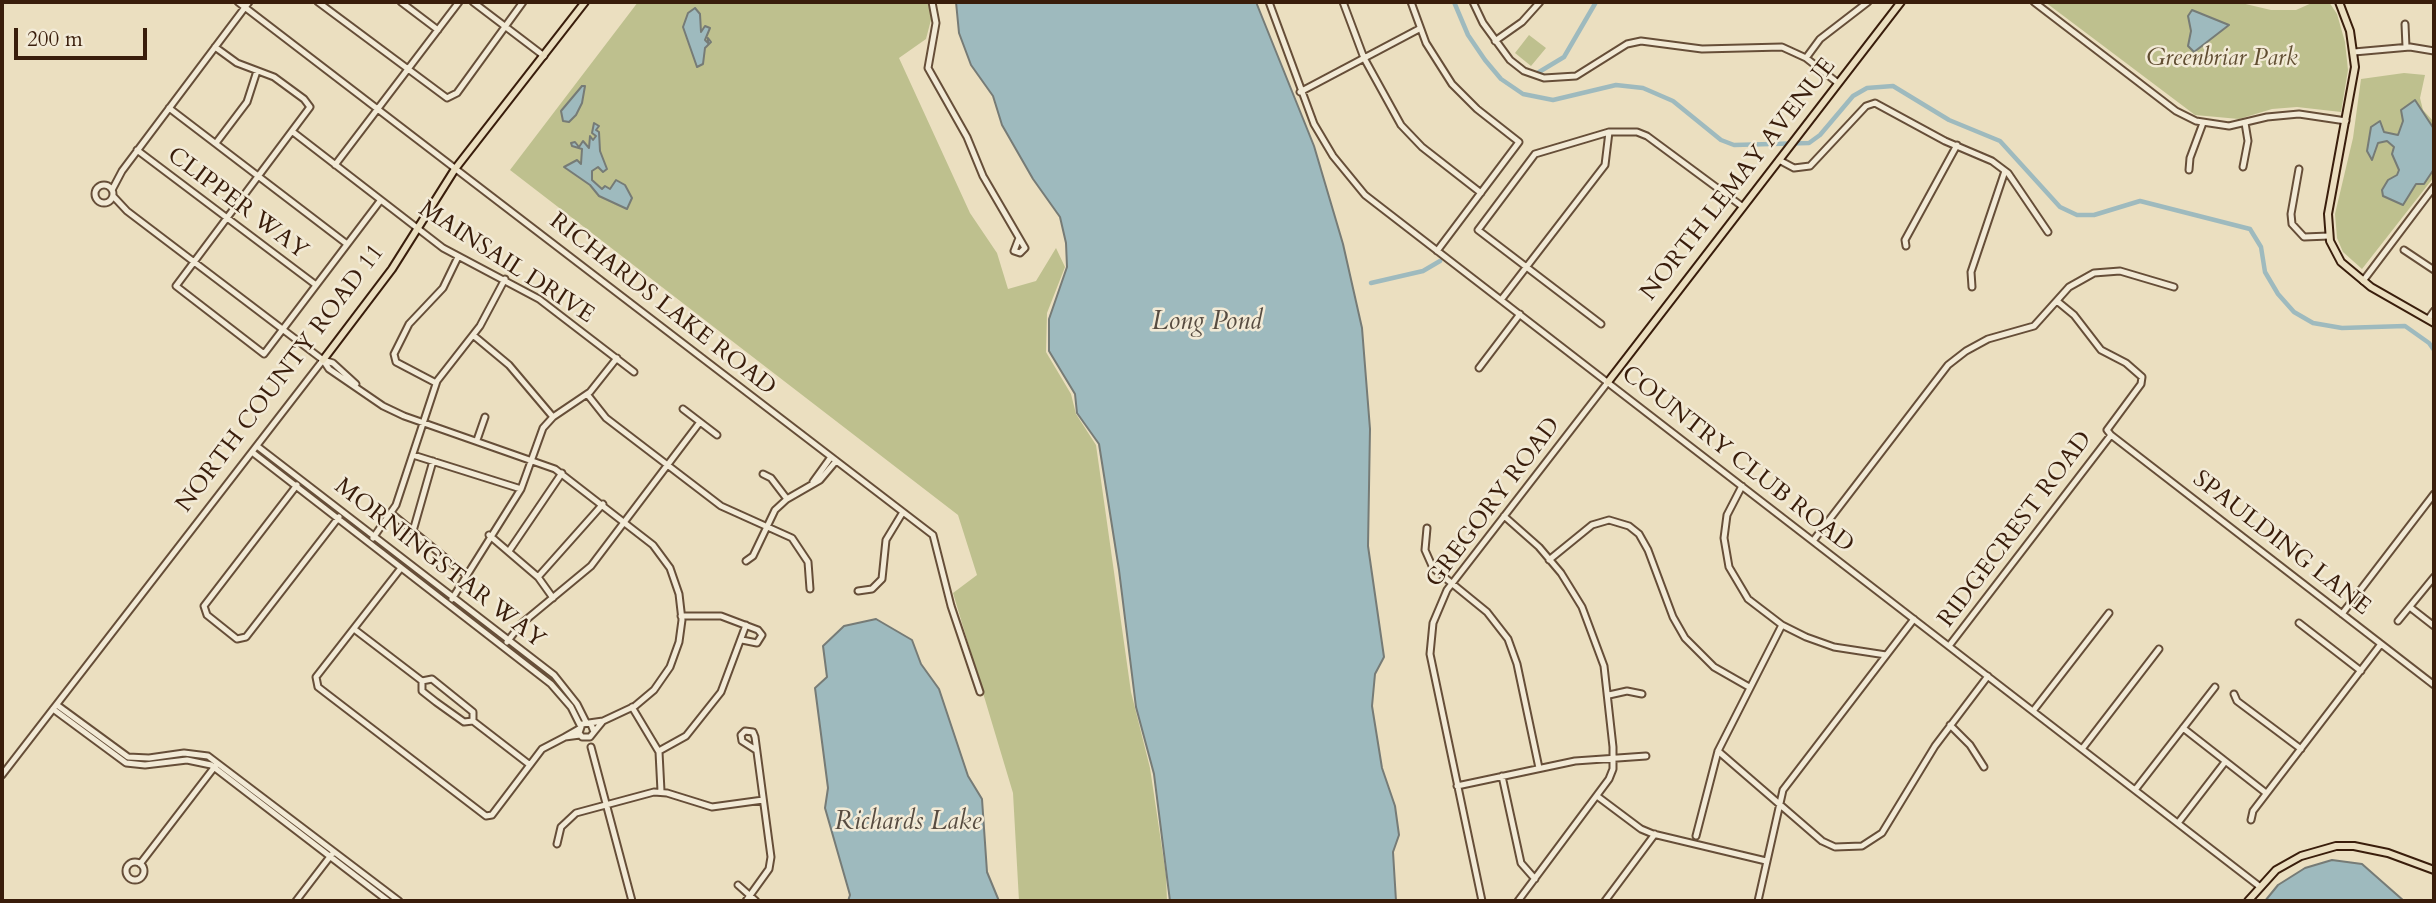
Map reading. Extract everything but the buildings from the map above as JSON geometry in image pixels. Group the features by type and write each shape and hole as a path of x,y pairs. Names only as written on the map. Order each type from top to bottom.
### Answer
{"main road":[{"name":"NORTH COUNTY ROAD 11","path":"323,360 391,269 456,169 585,2"},
{"name":"NORTH LEMAY AVENUE","path":"1608,382 1901,2"},
{"path":"2339,2 2350,31 2354,52 2354,82 2328,214 2329,236 2341,262 2363,281 2386,297 2432,321"},
{"path":"2248,901 2259,886 2290,862 2316,850 2336,846 2354,846 2388,853 2434,870"}],"street":[{"name":"RICHARDS LAKE ROAD","path":"239,2 247,4 378,110 933,535 951,606 980,692"},
{"path":"318,2 447,98 457,93 523,2"},
{"path":"401,2 438,30"},
{"path":"335,165 459,2"},
{"path":"473,2 544,56"},
{"path":"932,2 936,23 928,68 967,137 983,176 1019,238"},
{"name":"COUNTRY CLUB ROAD","path":"1269,2 1300,92 1320,135 1353,181 1377,205 2259,886"},
{"path":"1343,2 1364,58 1401,125 1422,147 1481,193"},
{"path":"1410,2 1419,29 1438,65 1452,84 1477,109 1519,142 1437,251"},
{"path":"1473,2 1495,41 1510,60 1524,71 1555,79 1588,72 1620,47 1633,42 1702,49 1774,46 1806,58 1838,83"},
{"path":"1495,41 1522,22 1540,2"},
{"path":"1806,58 1819,39 1868,2"},
{"path":"2034,2 2176,111 2203,124 2224,126 2298,114 2346,121"},
{"path":"247,4 122,170 97,188 95,197 101,203 107,202 127,211 323,360 333,363 383,406 423,423 531,458 562,473 624,520 647,538 665,560 676,584 681,616 679,642 670,667 654,690 632,707 542,749 492,815 480,814 318,687 316,677 401,568"},
{"path":"2404,24 2406,47"},
{"path":"1300,92 1419,29"},
{"path":"215,47 237,64 274,77 304,99 310,107 176,286 264,354 380,201"},
{"path":"2354,52 2406,47 2434,51"},
{"path":"216,143 247,102 257,71"},
{"path":"1779,160 1794,168 1810,166 1866,106 1875,103 1992,161 2005,171 2048,232"},
{"path":"169,108 347,244"},
{"path":"2244,167 2248,141 2245,122"},
{"path":"2189,170 2203,124"},
{"path":"1601,324 1478,230 1535,154 1624,130 1647,136 1743,207"},
{"name":"MAINSAIL DRIVE","path":"293,132 416,228 458,257 505,279 554,310 634,372"},
{"path":"1501,300 1605,165 1609,132"},
{"path":"1906,246 1905,240 1957,145"},
{"name":"CLIPPER WAY","path":"137,150 316,285"},
{"path":"2299,169 2291,214 2293,227 2307,238 2329,236"},
{"path":"107,202 122,170"},
{"path":"1972,287 1971,272 2005,171"},
{"path":"105,184 127,211"},
{"path":"2363,281 2434,187"},
{"path":"2404,250 2434,270"},
{"path":"436,383 402,366 394,357 410,324 443,288 458,257"},
{"path":"1813,541 1948,365 1979,343 2034,326 2077,281 2109,270 2130,273 2174,287"},
{"path":"370,543 392,514 436,383 444,369 473,335 505,279"},
{"name":"RIDGECREST ROAD","path":"1949,646 2141,384 2142,377 2126,363 2101,350 2074,314 2057,301"},
{"path":"2432,321 2434,312"},
{"path":"1479,368 1520,314"},
{"path":"473,335 509,365 553,417"},
{"path":"448,604 489,535 521,489 540,434 553,417 587,394 617,358"},
{"name":"NORTH COUNTY ROAD 11","path":"2,775 323,360"},
{"name":"GREGORY ROAD","path":"1482,901 1430,654 1433,623 1452,585 1608,382"},
{"path":"587,394 606,418 726,509 786,534 802,549 810,569 810,589"},
{"path":"683,409 717,435"},
{"path":"477,440 485,417"},
{"path":"504,647 521,624 591,566 700,422"},
{"name":"SPAULDING LANE","path":"2109,430 2434,685"},
{"name":"MORNINGSTAR WAY","path":"257,446 509,640 565,687 586,730 632,901"},
{"name":"MORNINGSTAR WAY","path":"252,452 551,684 586,730"},
{"path":"413,455 521,489"},
{"path":"746,561 753,556 765,526 775,510 813,482 833,459"},
{"path":"413,531 433,461"},
{"path":"509,551 562,473"},
{"path":"763,474 771,478 787,499"},
{"path":"301,480 204,607 207,615 237,639 246,637 343,512"},
{"path":"1742,486 1727,515 1724,538 1729,567 1748,599 1782,625 1833,647 1886,655"},
{"path":"2342,614 2434,494"},
{"path":"538,577 603,504"},
{"path":"858,591 872,589 882,579 887,535 903,512"},
{"path":"392,514 466,575"},
{"path":"1504,516 1549,559 1586,617 1604,666 1609,695 1613,759 1609,779 1518,901"},
{"path":"1549,559 1592,525 1609,520 1629,526 1639,534 1648,550 1673,617 1685,638 1714,667 1749,687"},
{"path":"1427,528 1424,538 1428,558 1438,574 1487,612 1508,639 1517,664 1539,768"},
{"path":"489,535 538,577 553,598"},
{"name":"SPAULDING LANE","path":"2434,578 2411,608 2434,626"},
{"path":"2398,621 2411,608"},
{"path":"2033,711 2109,613"},
{"path":"681,616 721,617 758,630 762,638 757,643 742,640"},
{"name":"RIDGECREST ROAD","path":"1758,901 1778,803 1799,769 1914,619"},
{"path":"2299,623 2361,671"},
{"path":"659,751 687,736 721,692 746,625"},
{"path":"1696,836 1718,751 1782,625"},
{"path":"354,629 422,681 432,679 473,712 473,721"},
{"path":"2251,820 2253,811 2266,793 2381,644"},
{"path":"2082,749 2159,649"},
{"path":"1718,751 1822,841 1835,847 1863,846 1882,833 1950,725 1988,676"},
{"path":"422,681 422,691 436,702 464,722 473,721 530,765"},
{"path":"2134,790 2215,687"},
{"path":"1609,695 1627,691 1642,694"},
{"path":"2234,694 2237,701 2301,749"},
{"path":"55,707 126,762 141,765 198,760 216,765 388,898 399,901"},
{"path":"632,707 659,751 661,791"},
{"path":"1950,725 1970,745 1984,767"},
{"path":"2183,728 2266,793"},
{"path":"748,899 769,869 771,858 756,750"},
{"path":"1457,786 1539,768 1646,756"},
{"path":"2178,823 2225,762"},
{"path":"140,864 216,765"},
{"path":"1502,776 1521,863 1535,880"},
{"path":"556,844 566,820 576,813 661,791 712,807 763,800"},
{"path":"1597,796 1641,829 1766,861"},
{"path":"1605,901 1655,834"},
{"path":"296,901 332,854"},
{"path":"737,885 748,899 756,901"}],"green space":[{"path":"638,2 927,2 932,16 926,39 899,58 970,213 997,253 1008,289 1036,281 1056,248 1065,267 1047,313 1046,352 1071,394 1076,414 1096,445 1131,692 1150,768 1166,875 1167,901 1019,901 1013,793 953,593 977,575 958,515 510,170"},
{"name":"Greenbriar Park","path":"2045,2 2237,2 2271,10 2296,10 2314,2 2329,2 2337,14 2345,42 2348,70 2341,112 2297,107 2272,109 2239,119 2195,115"},
{"path":"1529,35 1546,48 1531,66 1515,53"},
{"path":"2404,73 2425,75 2420,98 2423,110 2434,122 2434,177 2362,269 2343,252 2337,238 2335,214 2353,138 2361,79"}],"water":[{"name":"Long Pond","path":"956,2 1256,2 1314,146 1343,244 1362,328 1370,429 1368,546 1384,657 1375,674 1372,706 1382,768 1395,806 1399,835 1393,852 1396,901 1170,901 1154,774 1136,707 1119,570 1099,444 1077,413 1075,394 1049,351 1049,319 1067,267 1066,243 1060,217 1033,179 1002,125 993,96 971,65 959,33"},
{"path":"695,8 700,14 701,32 705,26 710,28 705,40 708,43 708,38 711,42 705,48 703,64 697,67 683,27 688,13"},
{"path":"2192,10 2229,25 2194,52 2188,46 2191,31 2188,16"},
{"path":"582,86 585,86 582,103 576,115 569,122 563,121 561,111"},
{"path":"2415,100 2434,129 2434,169 2424,184 2416,184 2403,205 2383,196 2382,190 2399,170 2392,154 2394,147 2387,141 2378,143 2372,160 2367,151 2371,127 2380,121 2384,132 2398,135 2403,121 2401,110"},
{"path":"594,123 599,126 596,130 599,132 600,151 607,169 603,172 598,167 592,171 592,180 602,189 605,186 610,189 616,180 625,185 632,198 627,209 599,196 590,185 564,167 577,160 581,164 582,149 572,146 571,143 575,142 579,147 583,141 589,148 590,136 593,140 596,136 592,133"},
{"name":"Richards Lake","path":"876,619 912,640 921,664 939,689 968,776 982,799 987,872 999,901 848,901 850,895 825,808 828,788 815,688 827,677 823,646 844,626"},
{"path":"2332,860 2362,864 2404,901 2265,901 2278,885 2305,868"}],"waterway":[{"path":"1454,2 1468,35 1485,60 1501,79 1523,94 1553,100 1616,85 1643,88 1673,101 1721,140 1734,145 1809,143 1820,135 1853,96 1867,88 1893,86 1949,120 2000,141 2060,207 2077,215 2094,215 2140,201 2250,229 2261,247 2265,272 2278,294 2294,312 2313,323 2342,328 2405,326 2429,343 2434,350"},
{"path":"1539,72 1564,57 1596,2"},
{"path":"1371,283 1423,271 1440,261"}]}
